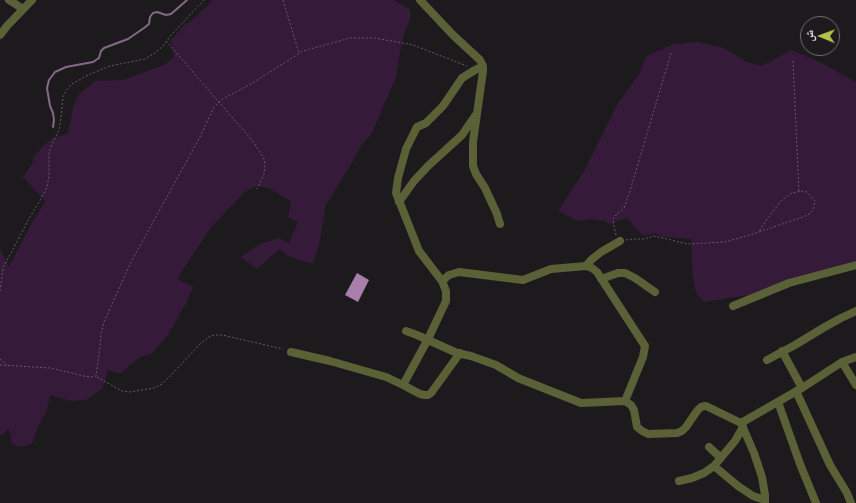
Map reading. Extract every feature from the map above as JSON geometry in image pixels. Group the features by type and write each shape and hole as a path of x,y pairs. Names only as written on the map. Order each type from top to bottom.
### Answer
{"street":[{"path":"9,0 23,9"},
{"path":"0,36 32,0"},
{"path":"420,0 453,35 480,60 483,66 473,142 472,166 485,188 500,224"},
{"path":"404,385 446,301 446,291 442,281 419,250 396,193 398,178 406,149 417,127 430,120 443,106 462,78 483,66"},
{"path":"399,202 414,181 428,166 462,135 477,113"},
{"path":"586,266 591,260 620,241"},
{"path":"733,306 789,283 856,265"},
{"path":"442,281 459,272 524,280 551,269 586,266 592,268 597,272 645,346 643,357 625,401"},
{"path":"601,279 618,272 625,273 655,292"},
{"path":"767,360 841,318 856,312"},
{"path":"406,331 428,339 457,353 472,356 496,365 518,378 581,403 625,401 631,405 634,410 637,427 648,434 676,434 686,427 701,407 706,406 742,425 760,471 765,502 738,486 714,466"},
{"path":"782,351 830,466 847,493 851,503"},
{"path":"291,352 323,359 386,377 420,394 428,395 432,393 460,353"},
{"path":"679,481 704,473 714,466 735,441 742,425 842,362 856,357"},
{"path":"842,362 856,385"},
{"path":"778,402 800,464 816,503"},
{"path":"709,447 720,458"}],"path":[{"path":"0,291 3,268 47,187 49,176 49,152 59,130 62,118 63,97 66,91 72,84 88,75 110,66 145,59 155,53 204,0"},
{"path":"283,0 299,53"},
{"path":"96,376 100,335 104,322 131,262 200,137 214,107 221,100 251,84 303,51 350,38 375,38 413,44 475,70"},
{"path":"166,41 251,139 264,159 264,174 257,189"},
{"path":"671,54 630,191 624,208 616,215 614,219 615,231 620,241 644,239 654,236 687,244 725,242 759,232 803,217 811,213 815,201 808,192 792,193 782,200 759,232"},
{"path":"793,61 799,192"},
{"path":"0,365 50,368 84,376 96,376 122,391 130,392 154,388 162,384 200,344 214,335 222,335 291,352"},
{"path":"0,359 7,365"}],"shaded area":[{"path":"212,0 393,0 410,9 410,19 404,34 396,77 372,133 360,147 326,205 319,245 313,264 288,256 279,249 257,269 241,257 258,245 278,238 289,243 298,222 288,217 291,204 289,200 268,188 256,186 245,192 212,226 177,279 193,287 168,335 151,354 140,357 120,374 108,370 102,389 86,400 71,401 50,395 46,412 37,429 32,444 20,447 12,444 11,435 8,429 0,435 0,248 9,267 45,201 23,177 32,164 34,156 45,144 55,137 67,134 73,107 79,94 95,81 123,80 164,65 174,57 171,40 183,26 191,21"},
{"path":"698,42 724,48 747,62 762,66 791,50 800,54 800,56 805,56 822,63 856,82 856,260 843,266 801,276 749,295 704,302 696,293 693,277 691,239 665,237 654,233 643,236 627,218 609,224 605,221 590,219 578,221 558,211 584,171 618,103 640,73 646,56 674,44"}],"building":[{"path":"357,273 369,280 358,302 345,295"}],"waterway":[{"path":"53,127 53,113 50,106 47,88 49,80 55,72 66,67 93,62 99,58 101,51 104,48 128,39 149,24 150,17 153,13 157,12 166,15 171,14 187,0"}]}
